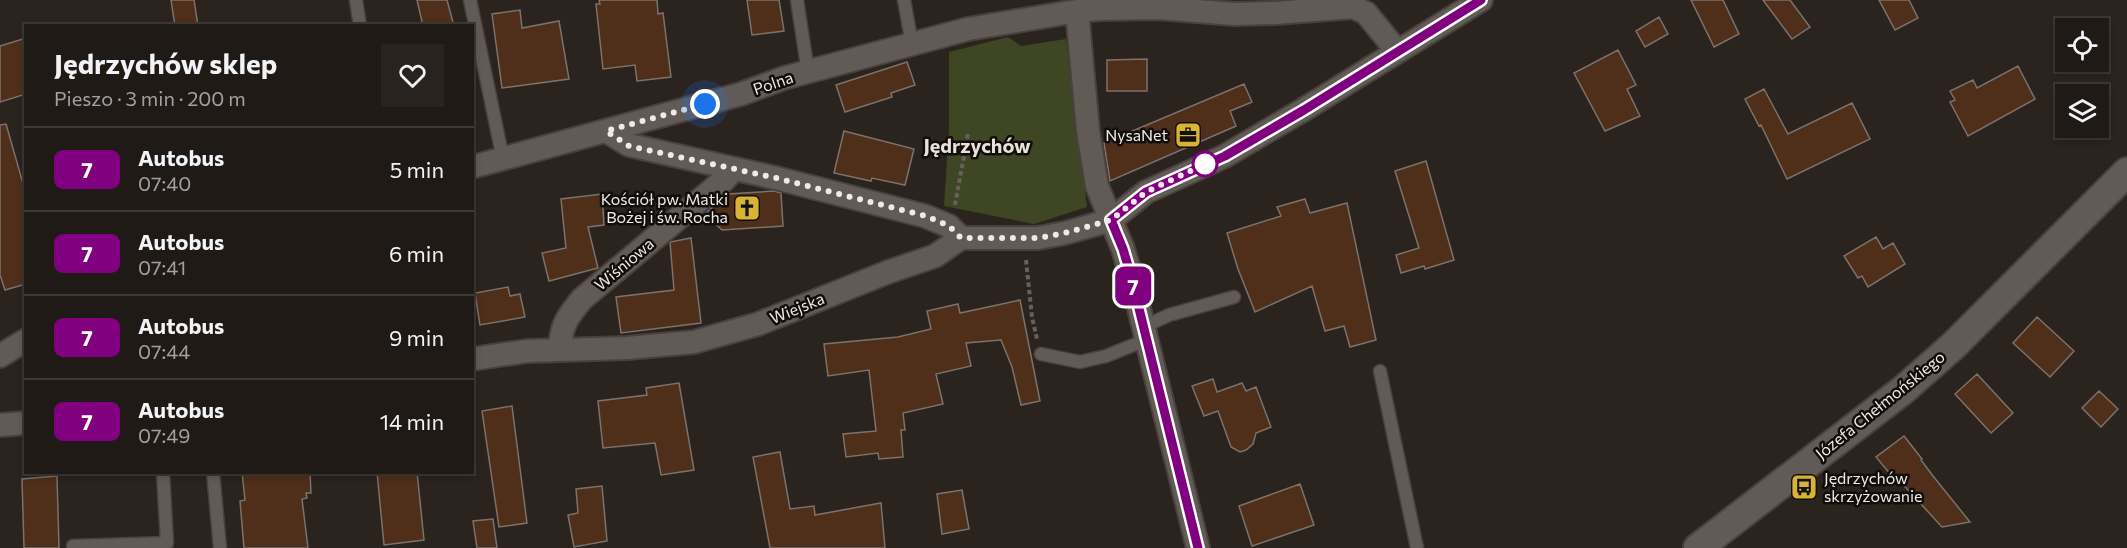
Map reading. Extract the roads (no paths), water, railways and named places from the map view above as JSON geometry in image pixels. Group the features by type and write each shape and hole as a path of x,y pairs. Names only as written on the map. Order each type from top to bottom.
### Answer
{"street":[{"path":"606,131 629,146 734,168 926,216 955,232 1023,239 1038,238 1111,220 1146,192 1225,156 1304,110 1479,0"},
{"name":"Polna","path":"474,166 741,94 808,72 968,29 1077,11 1100,4 1235,14 1275,14 1367,7 1397,51"},
{"path":"1077,11 1087,120 1097,186 1123,249 1198,548"},
{"name":"Wiśniowa","path":"560,348 560,336 566,319 582,299 725,179 734,168"},
{"name":"Józefa Chełmońskiego","path":"1698,548 1903,390 1953,346 2127,172"},
{"name":"Wiejska","path":"474,359 560,348 627,348 694,342 758,324 888,272 935,256 955,232"},
{"path":"0,356 24,341"},
{"path":"0,425 24,423"}],"lane":[{"path":"356,0 360,24"},
{"path":"470,0 503,159"},
{"path":"797,0 808,72"},
{"path":"904,0 912,44"},
{"path":"1041,354 1080,362 1106,356 1145,334 1169,315 1234,297"},
{"path":"1380,371 1418,548"},
{"path":"73,546 167,543 163,474"},
{"path":"213,474 220,548"}],"place":[{"name":"NysaNet","path":"1188,135"},
{"name":"Kościół pw. Matki Bożej i św. Rocha","path":"747,208"},
{"name":"Jędrzychów skrzyżowanie","path":"1804,487"}],"district":[{"name":"Jędrzychów","path":"977,146"}]}
